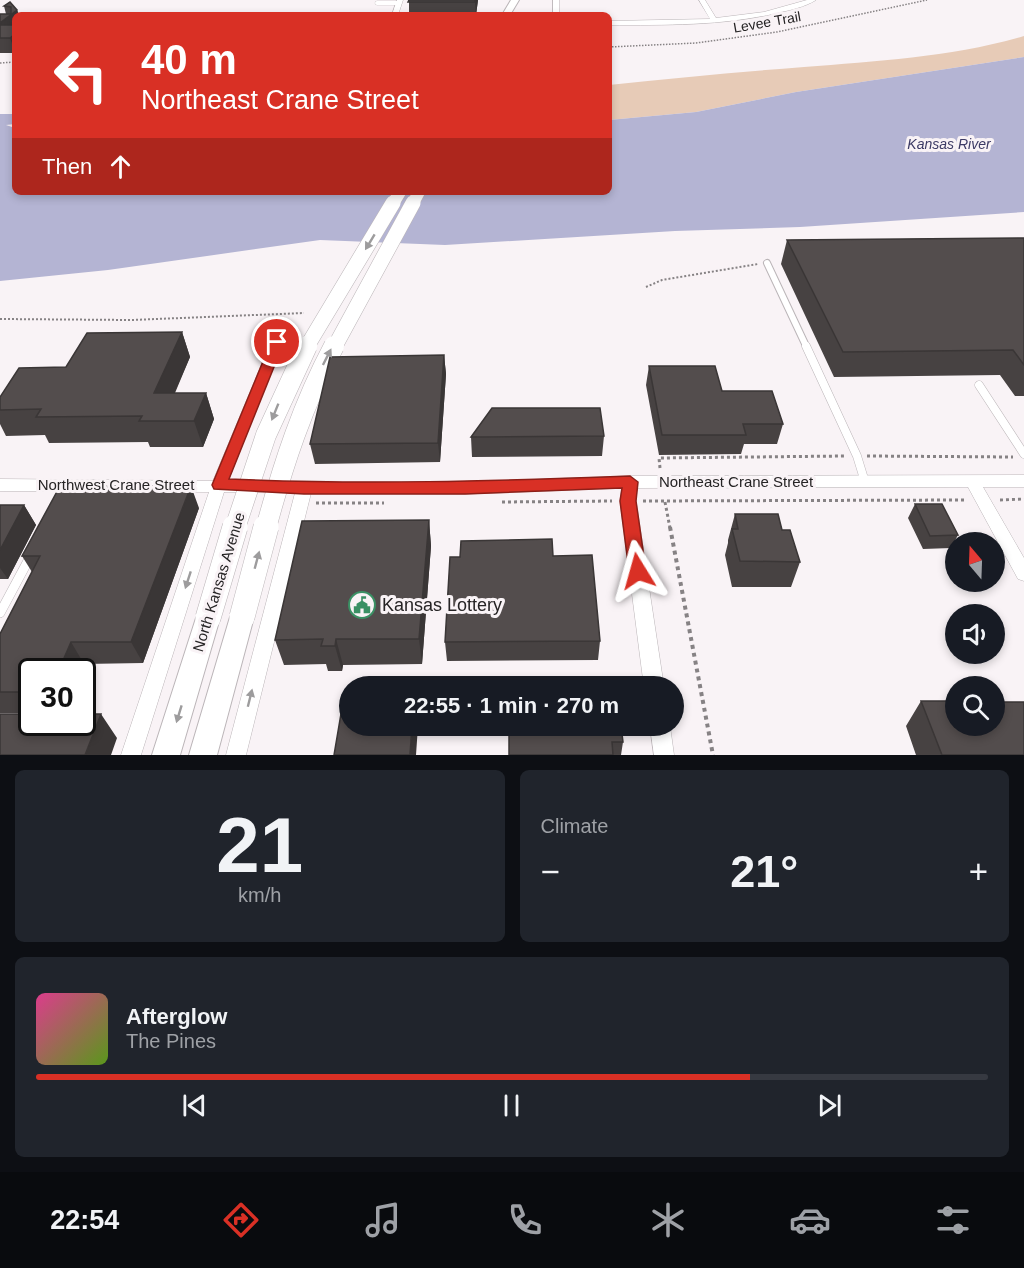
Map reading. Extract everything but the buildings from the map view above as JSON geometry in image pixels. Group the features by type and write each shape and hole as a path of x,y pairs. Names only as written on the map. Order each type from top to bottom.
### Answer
{"main road":[{"name":"North Kansas Avenue","path":"166,755 252,475 276,408 315,333 398,195"},
{"name":"North Kansas Avenue","path":"203,755 284,461 316,380 417,195"}],"street":[{"path":"702,0 714,20"},
{"path":"612,23 714,20 771,12 813,0"},
{"name":"North Kansas Avenue","path":"131,755 219,485 277,342"},
{"path":"972,481 1024,574"},
{"name":"Northeast Crane Street","path":"307,496 630,482 1024,481"},
{"path":"630,482 628,501 652,676"},
{"name":"Northwest Crane Street","path":"0,485 64,490 219,485 307,496"},
{"path":"236,755 307,496"},
{"path":"661,736 664,755"}],"lane":[{"path":"377,3 399,2"},
{"path":"767,262 857,456 865,482"},
{"path":"979,385 1024,456"},
{"path":"0,613 36,546"}],"path":[{"name":"Levee Trail","path":"612,47 696,43 777,32 927,0"},
{"path":"646,287 662,280 767,262"},
{"path":"0,319 132,320 304,313"},
{"path":"713,755 659,458 1024,456"},
{"path":"307,496 393,503"},
{"path":"499,502 1024,499"}],"shaded area":[{"path":"1024,36 1024,57 796,92 696,112 612,120 612,85 860,63 943,53"}],"water":[{"name":"Kansas River","path":"1024,57 1024,212 800,227 675,231 445,245 320,240 108,270 0,281 0,114 12,114 12,124 6,125 12,127 12,195 612,195 612,120 696,112 796,92"}],"place":[{"name":"Kansas Lottery","path":"362,605"}],"route":[{"path":"277,342 219,485 304,488 465,488 630,482 628,501 638,571"}]}
